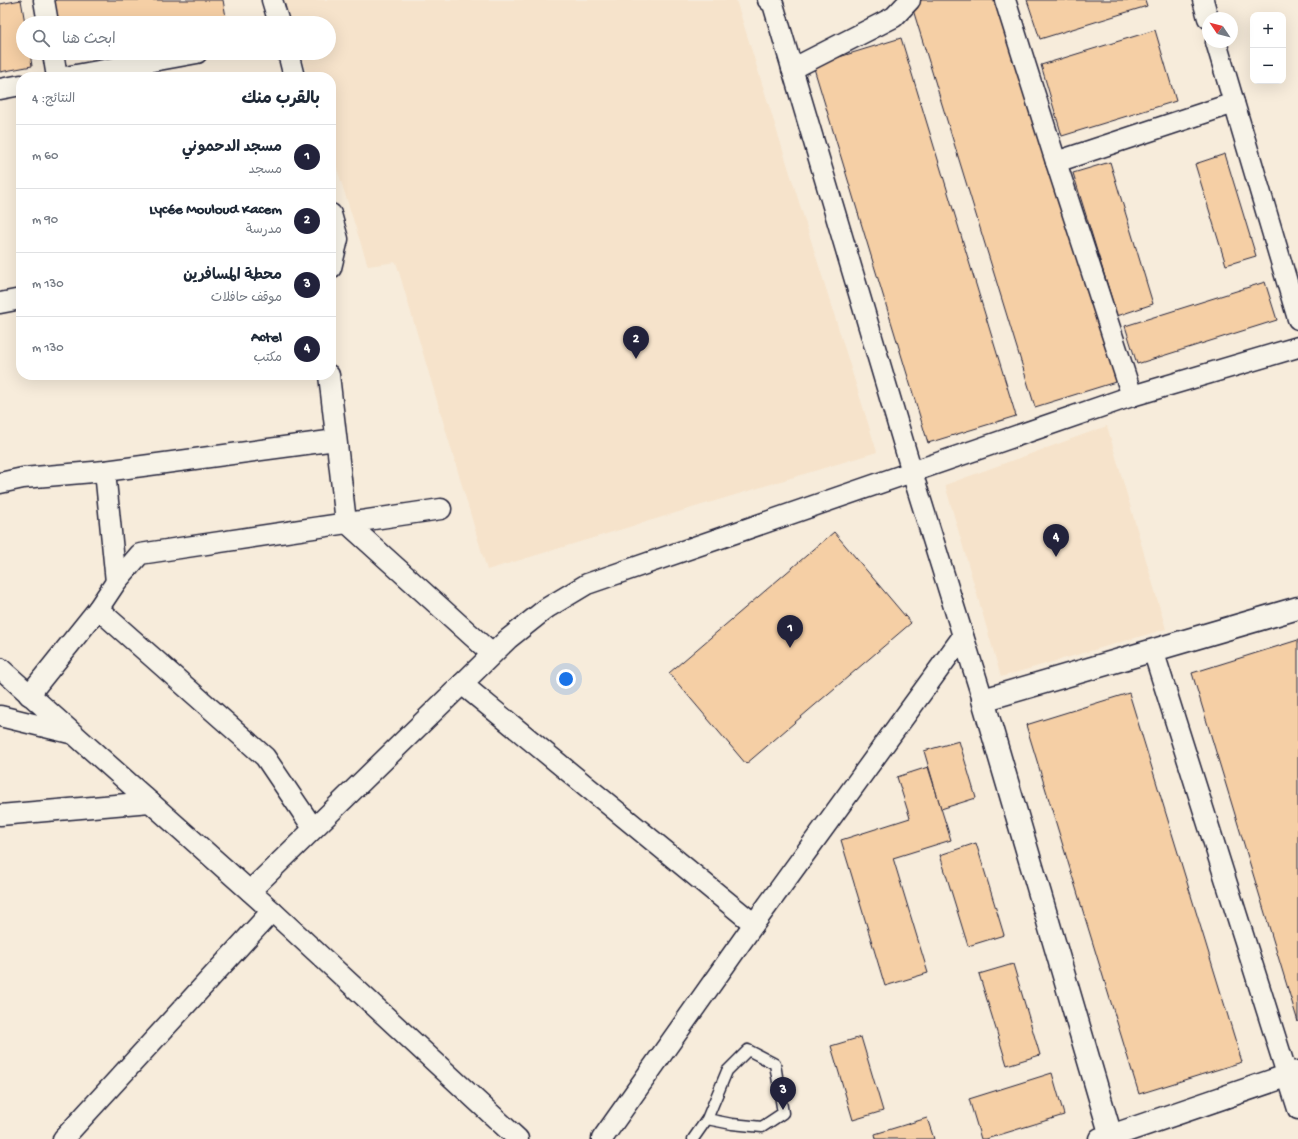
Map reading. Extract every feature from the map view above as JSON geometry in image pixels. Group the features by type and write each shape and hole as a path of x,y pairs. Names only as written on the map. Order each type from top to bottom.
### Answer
{"main road":[{"path":"1293,1074 1108,1138 983,700 1298,608"}],"street":[{"path":"44,0 47,16"},
{"path":"272,0 277,16"},
{"path":"792,69 894,17 910,0"},
{"path":"1005,0 1132,396"},
{"path":"1203,0 1206,12"},
{"path":"771,1 912,472 983,700"},
{"path":"1218,48 1298,319"},
{"path":"54,60 56,72"},
{"path":"92,72 158,60"},
{"path":"290,60 293,72"},
{"path":"0,89 16,86"},
{"path":"1056,162 1234,102"},
{"path":"0,303 16,300"},
{"path":"250,891 508,639 547,608 587,584 1132,396 1298,348"},
{"path":"330,380 346,522 492,654"},
{"path":"0,483 23,478 104,471 336,440"},
{"path":"104,471 116,582"},
{"path":"29,695 98,609 116,582 140,554 441,509"},
{"path":"98,609 265,757 313,828"},
{"path":"602,1139 754,924 963,636"},
{"path":"1153,650 1293,1074 1298,1109"},
{"path":"0,668 272,911 518,1139"},
{"path":"462,684 754,924"},
{"path":"0,716 73,733"},
{"path":"0,815 150,802"},
{"path":"63,1139 272,911"}],"lane":[{"path":"693,1139 707,1119 727,1071 748,1050 775,1064 783,1113 762,1127 732,1124 707,1119"}],"shaded area":[{"path":"283,0 736,0 877,452 487,570 396,262 368,266 336,166 336,72 306,72 302,60 336,60 336,16 289,16"},
{"path":"1107,426 1166,629 1001,677 945,485"}],"building":[{"path":"21,0 24,16 16,16 16,60 31,60 32,66 0,72 0,4"},
{"path":"54,0 223,0 226,16 57,16"},
{"path":"910,0 1006,0 1122,380 1035,407"},
{"path":"1027,0 1145,0 1147,6 1040,39"},
{"path":"1155,30 1176,101 1062,136 1041,65"},
{"path":"901,38 1016,416 928,443 813,65"},
{"path":"1225,154 1256,256 1226,265 1195,164"},
{"path":"1110,162 1153,304 1117,316 1073,173"},
{"path":"1265,282 1277,320 1137,364 1125,326"},
{"path":"834,532 911,623 746,764 669,673"},
{"path":"1298,640 1298,1022 1192,673"},
{"path":"1129,693 1242,1062 1139,1094 1026,725"},
{"path":"959,741 976,798 941,809 924,751"},
{"path":"928,767 951,840 893,858 928,973 885,986 841,840 910,818 897,777"},
{"path":"976,843 1004,935 968,946 940,855"},
{"path":"1013,964 1040,1055 1007,1065 979,974"},
{"path":"861,1037 883,1111 853,1120 831,1046"},
{"path":"1052,1073 1064,1115 986,1139 981,1139 969,1099"},
{"path":"927,1118 934,1139 876,1139 875,1134"}],"place":[{"name":"Lycée Mouloud Kacem","path":"636,359"},
{"name":"Actel","path":"1056,557"},
{"name":"مسجد الدحموني","path":"790,648"},
{"name":"محطة المسافرين","path":"783,1110"}]}
